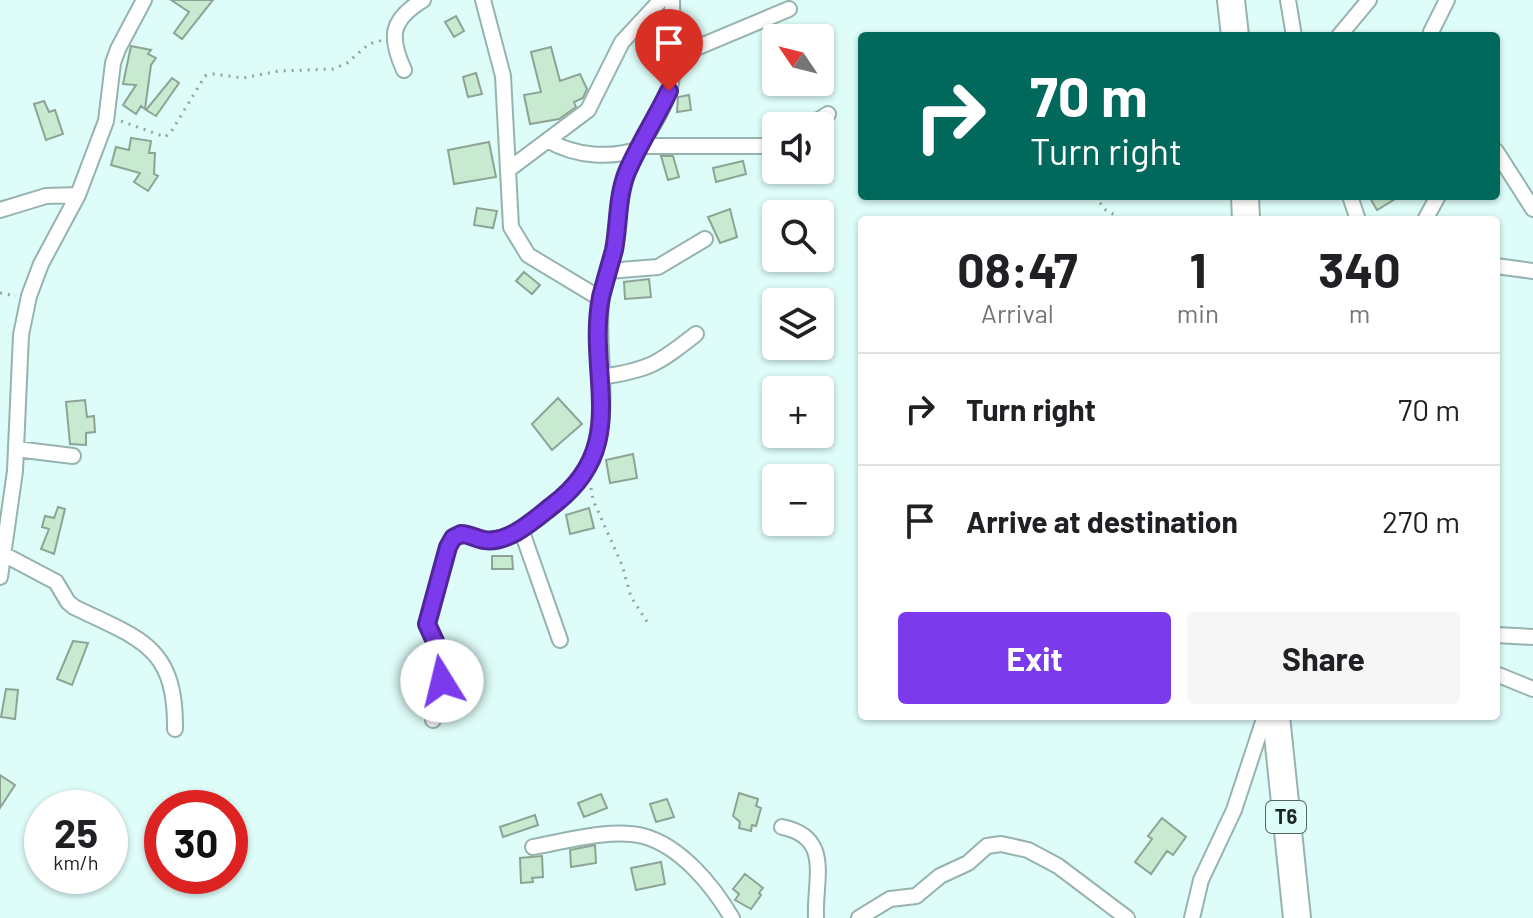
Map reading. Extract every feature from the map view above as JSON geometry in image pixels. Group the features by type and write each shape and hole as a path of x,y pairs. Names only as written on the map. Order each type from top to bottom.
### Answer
{"highway":[{"path":"1231,0 1235,32"},
{"name":"T6","path":"1276,720 1297,918"}],"street":[{"path":"0,577 5,515 16,453 21,335 29,296 41,264 78,195 107,115 113,63 144,0"},
{"path":"404,70 394,47 395,29 403,16 423,0"},
{"path":"483,0 503,76 511,227 528,255 601,299"},
{"path":"508,170 588,110 622,42 661,0"},
{"path":"433,720 444,661 427,624 453,538 461,534 486,541 521,529 567,494 587,469 596,449 600,430 601,299 626,174 669,91 672,0"},
{"path":"1288,0 1293,32"},
{"path":"1343,32 1369,0"},
{"path":"1433,32 1447,0"},
{"path":"672,58 789,9"},
{"path":"549,141 563,149 602,155 622,155 640,148 762,146"},
{"path":"1500,157 1533,209"},
{"path":"0,210 46,196 78,195"},
{"path":"608,271 658,267 705,239"},
{"path":"1500,267 1533,271"},
{"path":"601,377 648,368 696,334"},
{"path":"0,465 16,453 73,456"},
{"path":"521,529 560,640"},
{"path":"3,554 56,582 74,607 134,635 150,646 173,698 175,729"},
{"path":"1500,635 1533,637"},
{"path":"1500,676 1533,689"},
{"path":"1192,918 1201,880 1234,810 1264,720"},
{"path":"782,827 804,834 811,841 816,855 816,918"},
{"path":"533,847 594,835 640,835 653,839 707,881 732,918"},
{"path":"859,918 890,899 916,896 940,876 968,863 987,846 1001,844 1028,850 1058,866 1127,918"}],"path":[{"path":"107,115 165,137 205,76 213,74 243,78 279,71 333,69 347,63 369,44 386,39"},
{"path":"1098,200 1104,209 1117,216"},
{"path":"587,469 593,500 622,565 631,597 649,625"}],"building":[{"path":"171,0 213,0 182,39 174,33 189,12"},
{"path":"456,16 464,31 454,37 445,22"},
{"path":"131,46 151,50 148,54 156,58 151,65 145,109 141,106 136,114 123,105 136,85 123,84"},
{"path":"551,47 560,81 580,74 587,89 583,98 574,102 576,107 559,119 530,124 524,95 541,92 531,52"},
{"path":"476,73 482,94 468,97 463,77"},
{"path":"172,78 179,83 156,116 146,110"},
{"path":"689,95 691,110 677,112 678,97"},
{"path":"44,101 49,112 55,110 63,134 46,140 34,104"},
{"path":"131,138 151,141 149,153 155,153 154,174 158,176 148,191 134,182 140,173 111,165 116,147 129,150"},
{"path":"489,142 496,177 454,184 448,150"},
{"path":"661,156 673,156 679,177 668,180"},
{"path":"743,161 746,174 716,182 713,168"},
{"path":"1371,200 1393,200 1377,210"},
{"path":"477,208 497,211 493,228 474,225"},
{"path":"730,209 737,237 720,243 708,217"},
{"path":"524,272 540,285 532,294 516,281"},
{"path":"649,279 651,297 625,299 624,282"},
{"path":"558,398 582,424 552,450 532,424"},
{"path":"85,400 87,417 94,416 95,432 86,433 86,445 70,444 66,402"},
{"path":"633,454 637,478 610,483 606,460"},
{"path":"58,507 65,509 54,554 41,549 49,529 42,527 45,516 54,518"},
{"path":"589,508 594,528 570,534 566,515"},
{"path":"492,556 512,556 513,569 492,569"},
{"path":"73,641 88,643 72,685 57,679"},
{"path":"6,689 18,690 15,719 1,717"},
{"path":"0,775 15,785 0,808"},
{"path":"739,793 758,799 756,806 761,808 756,826 752,825 751,831 739,828 740,822 733,816"},
{"path":"601,794 607,808 584,817 578,803"},
{"path":"667,799 674,817 656,822 650,804"},
{"path":"535,815 538,825 503,837 500,827"},
{"path":"1162,818 1186,837 1173,855 1167,851 1151,874 1135,862 1152,839 1148,836"},
{"path":"595,845 596,863 571,867 570,850"},
{"path":"542,856 543,877 521,883 520,858"},
{"path":"661,862 665,884 636,890 631,868"},
{"path":"745,874 763,888 751,909 735,900 739,894 733,889"}],"route":[{"path":"442,681 444,661 427,624 453,538 461,534 486,541 502,538 530,523 576,486 596,449 601,415 601,299 614,247 618,208 626,174 669,91"}]}
